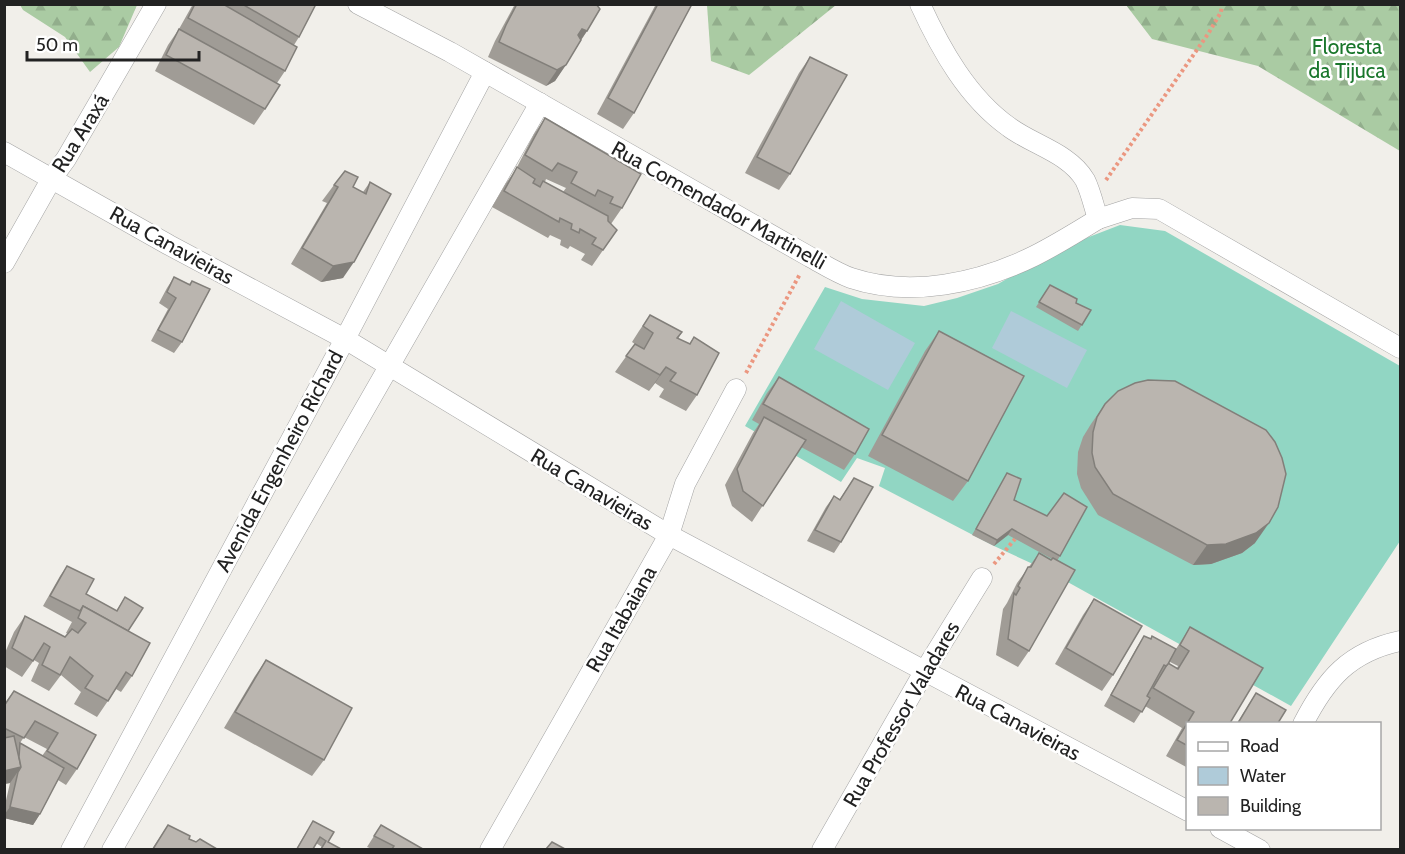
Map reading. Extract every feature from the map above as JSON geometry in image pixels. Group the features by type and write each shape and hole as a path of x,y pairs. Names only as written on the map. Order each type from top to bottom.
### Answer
{"street":[{"name":"Rua Araxá","path":"4,263 156,4"},
{"name":"Rua Comendador Martinelli","path":"358,4 485,72 850,278 892,287 929,286 972,280 1034,256 1098,219 1132,208 1160,209 1401,348"},
{"path":"920,4 933,33 973,94 1009,127 1067,161 1084,179 1098,219"},
{"name":"Avenida Engenheiro Richard","path":"71,849 345,339 485,72"},
{"name":"Avenida Engenheiro Richard","path":"112,849 540,104"},
{"name":"Rua Canavieiras","path":"4,152 169,246 345,339 669,535 1186,810"},
{"name":"Rua Itabaiana","path":"490,849 669,535 685,484 736,389"},
{"name":"Rua Professor Valadares","path":"822,849 924,672 982,578"},
{"path":"1304,722 1335,674 1364,654 1384,645 1401,641"},
{"path":"1224,830 1248,842"}],"path":[{"path":"1092,200 1208,34 1221,12 1222,4"},
{"path":"736,389 810,257"},
{"path":"982,578 1015,539"}],"green space":[{"path":"707,4 836,5 749,75 711,61"},
{"path":"20,5 137,5 119,47 90,72 65,37 23,10"},
{"name":"Floresta da Tijuca","path":"1126,5 1400,5 1400,151 1258,66 1152,39"},
{"path":"1120,225 1165,231 1400,366 1400,541 1291,706 1046,570 994,546 879,486 885,468 857,458 841,482 745,426 825,287 862,299 924,306 998,284 1063,247"}],"water":[{"path":"841,301 915,343 888,390 814,349"},
{"path":"1011,311 1087,350 1067,388 992,348"}],"building":[{"path":"195,4 223,4 297,47 285,71 188,18"},
{"path":"242,4 316,4 299,37"},
{"path":"517,4 596,4 600,9 587,31 582,29 578,35 581,40 566,65 557,70 499,42"},
{"path":"658,4 692,4 634,113 608,98"},
{"path":"179,29 280,85 265,109 166,55"},
{"path":"810,57 847,75 790,174 757,157"},
{"path":"545,118 641,174 622,208 610,203 613,197 598,190 595,196 571,183 577,172 558,163 552,171 525,155"},
{"path":"517,167 535,179 533,183 540,187 543,181 608,216 608,221 617,230 603,250 592,244 596,238 580,229 579,233 571,229 572,224 560,218 559,222 504,191"},
{"path":"345,171 358,177 353,187 366,194 370,182 391,194 354,262 333,266 302,248 338,187 334,185"},
{"path":"174,277 190,285 192,281 210,289 182,342 158,330 176,298 167,292"},
{"path":"1050,285 1077,299 1076,303 1091,310 1082,325 1039,302"},
{"path":"650,315 682,332 677,338 690,344 694,337 719,353 697,395 670,381 676,373 666,367 660,375 626,356 635,344 644,349 653,333 643,326"},
{"path":"939,331 1024,376 968,481 882,435"},
{"path":"779,377 869,429 855,454 763,404"},
{"path":"1148,380 1175,381 1266,430 1275,442 1286,474 1278,507 1269,523 1256,533 1226,544 1207,545 1113,494 1095,467 1092,453 1093,432 1097,417 1105,404 1118,391"},
{"path":"764,417 806,440 763,506 743,491 737,469"},
{"path":"1007,473 1021,479 1014,500 1047,516 1064,493 1087,507 1060,556 1012,529 997,540 976,529"},
{"path":"854,478 873,487 841,542 815,530 834,496 840,500"},
{"path":"1039,553 1075,570 1029,651 1008,639 1014,593 1016,595 1028,567 1031,567"},
{"path":"67,566 94,579 86,594 117,611 125,597 143,608 128,631 83,606 80,611 50,596"},
{"path":"1094,599 1142,626 1113,675 1066,648"},
{"path":"83,606 150,643 132,676 126,672 108,701 85,688 93,676 70,657 60,675 42,665 50,647 44,643 33,661 12,648 25,616 65,637 72,629 78,633 86,623 78,618"},
{"path":"1190,627 1263,668 1231,722 1188,722 1194,712 1153,688 1168,663 1178,669 1189,651 1180,645"},
{"path":"1144,636 1151,639 1152,636 1176,649 1168,664 1164,665 1147,696 1150,698 1142,712 1111,695"},
{"path":"266,660 352,708 324,760 235,712"},
{"path":"14,691 96,735 77,769 47,751 58,733 35,721 24,738 4,728 4,706"},
{"path":"1256,693 1286,710 1279,722 1239,722"},
{"path":"1186,725 1186,745 1177,740"},
{"path":"14,736 21,767 4,771 4,738"},
{"path":"20,743 64,768 40,814 10,807 21,767"},
{"path":"313,821 334,832 328,842 341,849 321,849 326,841 320,837 313,849 297,849"},
{"path":"168,825 190,836 189,839 196,842 200,839 217,849 153,849"},
{"path":"381,825 423,849 392,849 394,846 374,836"},
{"path":"552,842 565,849 546,849"}]}
